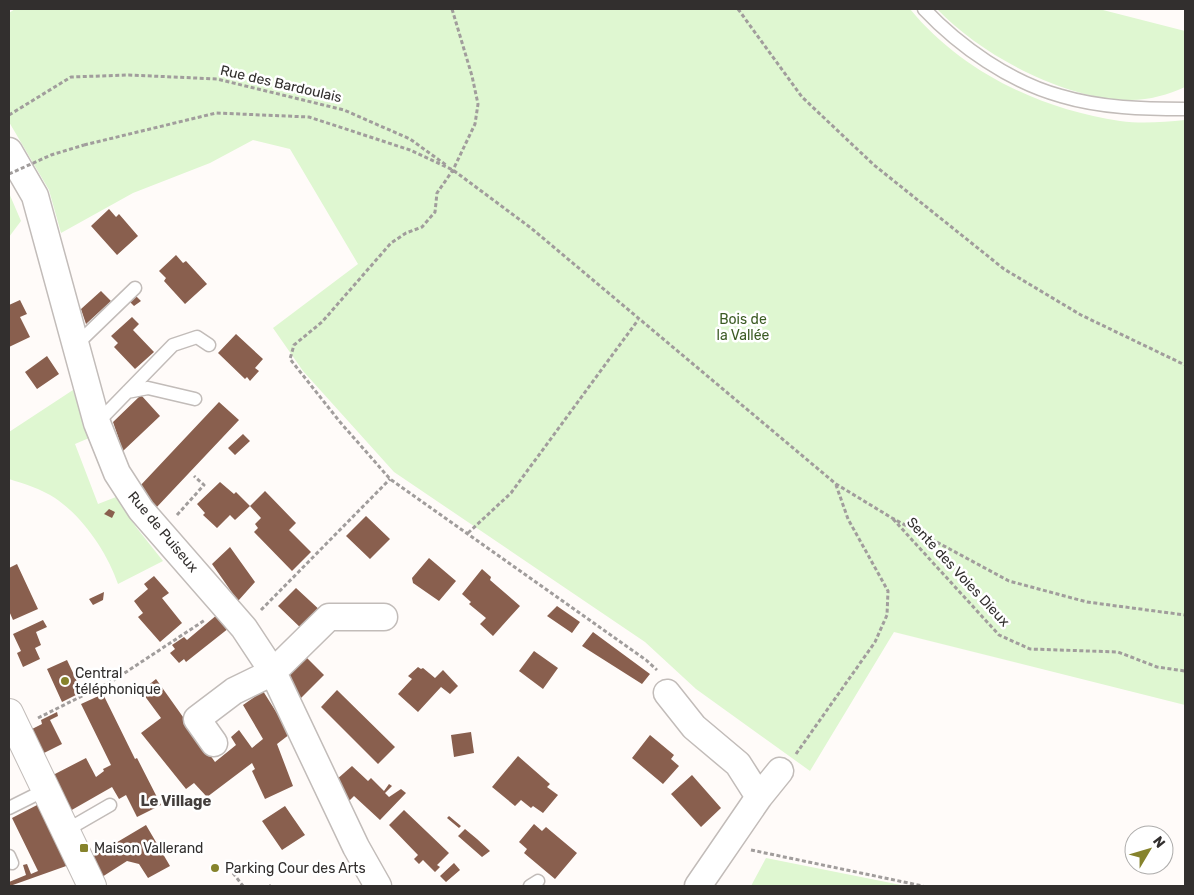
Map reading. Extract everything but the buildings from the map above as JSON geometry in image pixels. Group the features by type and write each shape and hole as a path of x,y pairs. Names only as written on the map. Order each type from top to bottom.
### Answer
{"street":[{"name":"Rue de Puiseux","path":"9,151 35,196 97,423 117,473 141,510 244,628 273,672 356,847 378,886"},
{"path":"214,743 197,719 234,691 273,672 329,617 384,617"},
{"path":"667,693 694,727 738,764 759,797"},
{"path":"12,721 92,886"},
{"path":"698,886 759,797 780,771"}],"lane":[{"path":"924,9 957,40 978,55 1023,81 1060,96 1113,106 1185,110"},
{"path":"76,345 135,288"},
{"path":"97,423 173,345 197,337 209,345"},
{"path":"127,392 148,388 195,398"},
{"path":"9,808 46,790"},
{"path":"65,831 110,805"}],"path":[{"path":"452,9 472,76 478,104 475,124 453,170 437,193 436,212 422,227 406,233 391,243 322,322 294,345 290,359 340,422 390,479 646,660 662,676 667,693"},
{"path":"738,9 802,97 874,165 1004,269 1080,315 1185,365"},
{"name":"Rue des Bardoulais","path":"9,115 71,77 129,75 217,79 344,110 410,139 453,170"},
{"path":"9,174 51,155 84,145 216,113 310,117 410,150 453,170 531,228 638,320 836,484 892,518 1009,581 1087,602 1185,615"},
{"path":"468,533 512,493 638,320"},
{"path":"160,533 204,485 194,476"},
{"path":"244,628 390,479"},
{"path":"780,771 793,759 870,649 887,615 888,591 848,518 836,484"},
{"name":"Sente des Voies Dieux","path":"892,518 999,635 1030,649 1118,652 1157,667 1185,671"},
{"path":"12,721 114,680 226,606"},
{"path":"732,837 753,851 923,886"},
{"path":"233,873 243,886"}],"green space":[{"name":"Bois de la Vallée","path":"15,9 910,9 931,31 978,69 1032,97 1090,115 1120,121 1145,123 1185,120 1185,705 894,632 810,771 696,689 645,642 394,472 303,371 273,328 358,264 290,149 253,140 210,163 133,193 61,233 49,190 9,122 9,13"},
{"path":"937,9 1099,9 1185,31 1185,87 1171,93 1142,100 1101,97 1076,91 1024,71 999,57 955,26"},
{"path":"9,193 21,221 9,237"},
{"path":"73,390 89,438 75,444 98,504 116,497 136,527 163,561 118,584 101,548 75,515 50,495 9,479 9,432"},
{"path":"766,858 906,886 751,886"}],"place":[{"name":"Central téléphonique","path":"65,681"},
{"name":"Maison Vallerand","path":"84,848"},
{"name":"Parking Cour des Arts","path":"215,868"}],"district":[{"name":"Le Village","path":"176,801"}]}
